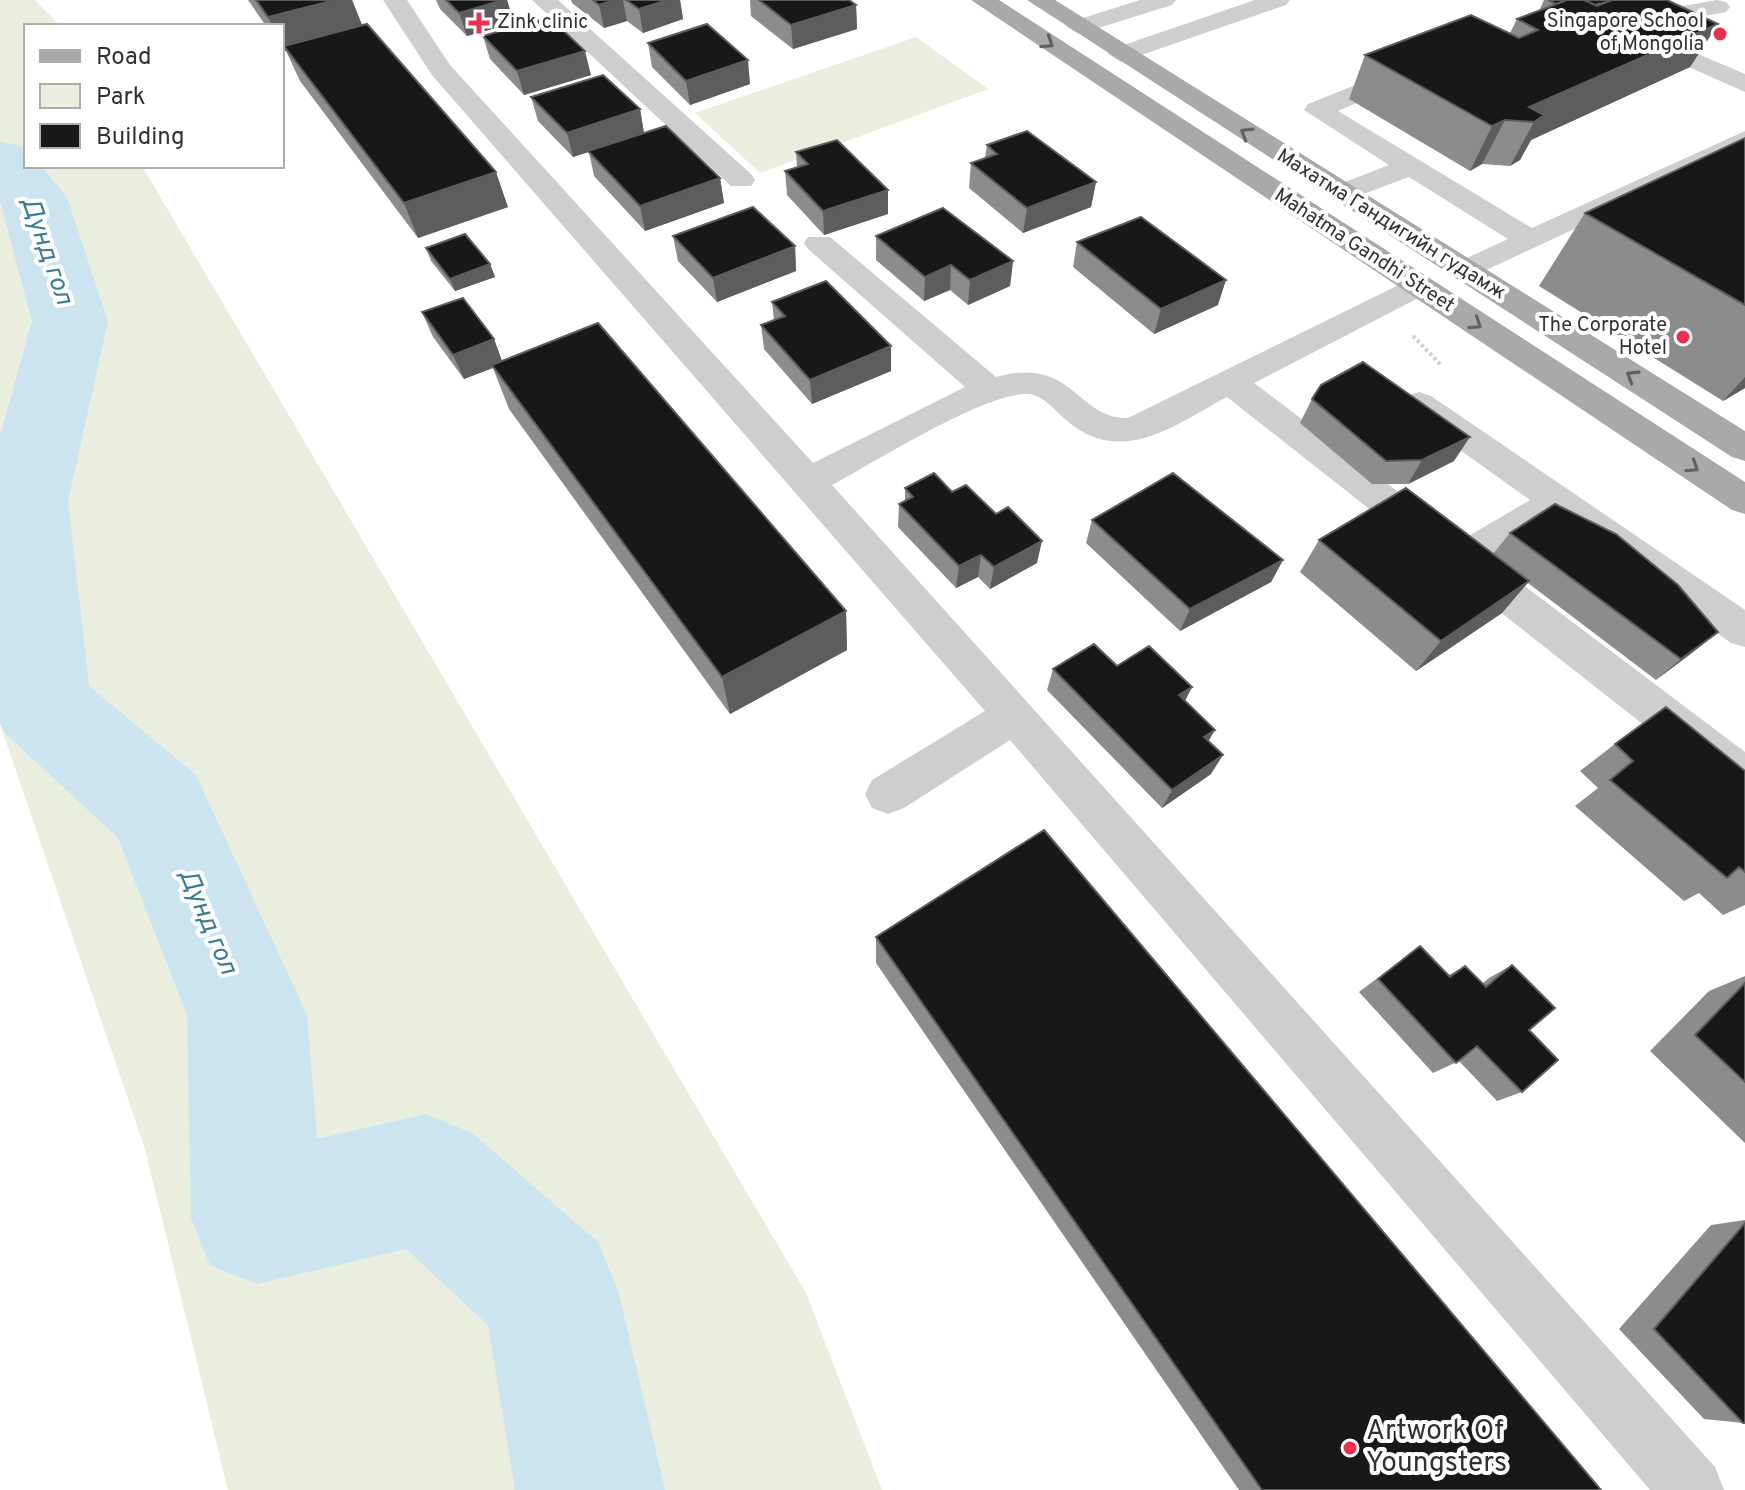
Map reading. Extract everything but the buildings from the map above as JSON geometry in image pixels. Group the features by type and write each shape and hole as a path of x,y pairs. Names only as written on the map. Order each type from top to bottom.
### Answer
{"main road":[{"name":"Mahatma Gandhi Street","path":"983,0 1745,500"},
{"name":"Махатма Гандигийн гудамж","path":"1039,0 1745,448"},
{"path":"1533,362 1574,340"}],"street":[{"path":"395,0 441,70 805,483 1015,715 1692,1490"},
{"path":"544,0 741,180"},
{"path":"1079,27 1164,0"},
{"path":"1121,54 1278,0"},
{"path":"1625,19 1726,3 1745,18"},
{"path":"1625,19 1745,67"},
{"path":"1625,19 1745,84"},
{"path":"1434,62 1317,110 1530,240"},
{"path":"1465,271 1745,139"},
{"path":"1342,193 1411,166"},
{"path":"819,243 989,389"},
{"path":"805,483 989,389 1027,382 1049,388 1091,423 1113,433 1134,430 1417,286"},
{"path":"1229,381 1745,778"},
{"path":"1398,390 1745,631"},
{"path":"1461,559 1558,501"},
{"path":"888,794 1015,715"}],"green space":[{"path":"0,0 35,0 58,24 24,24 24,168 143,168 806,1293 882,1490 228,1490 145,1149 0,724"},
{"path":"916,37 988,89 760,173 695,113"}],"waterway":[{"name":"Дунд гол","path":"0,161 33,197 70,321 25,501 41,705 159,808 247,1015 257,1218 426,1179 550,1290 590,1490"}],"place":[{"name":"Zink clinic","path":"479,23"},
{"name":"Singapore School of Mongolia","path":"1720,34"},
{"name":"The Corporate Hotel","path":"1683,337"},
{"name":"Artwork Of Youngsters","path":"1350,1448"}]}
